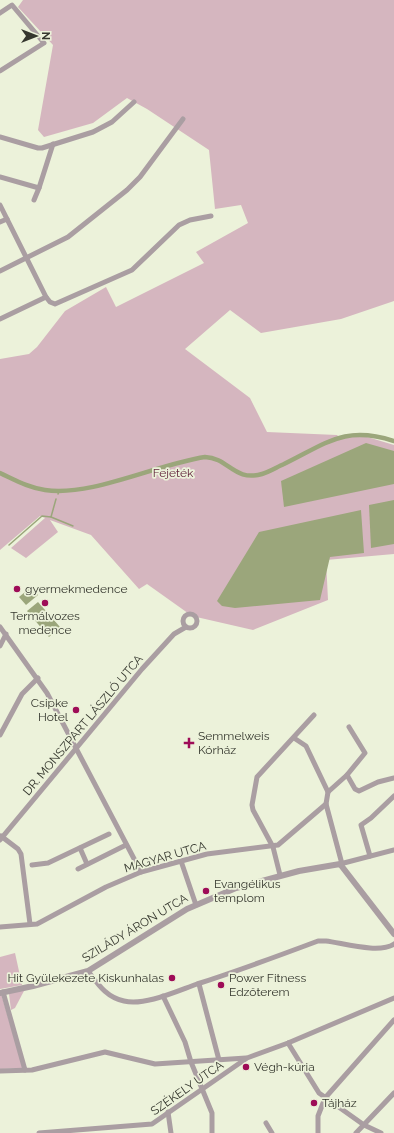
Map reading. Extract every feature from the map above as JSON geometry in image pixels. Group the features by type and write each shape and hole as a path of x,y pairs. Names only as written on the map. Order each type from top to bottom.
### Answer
{"street":[{"path":"0,13 17,0"},
{"path":"0,71 44,43 12,5"},
{"path":"0,137 38,148 93,132 112,122 134,102"},
{"path":"0,271 68,237 127,190 140,177 183,119"},
{"path":"34,200 53,144"},
{"path":"0,177 39,188"},
{"path":"0,205 46,297 50,302 57,304 137,267 179,225 190,220 211,216"},
{"path":"0,222 7,219"},
{"path":"0,319 46,297"},
{"path":"0,627 38,678 141,872"},
{"name":"DR. MONSZPART LÁSZLÓ UTCA","path":"1,837 159,650 174,634 186,627"},
{"path":"0,646 6,634"},
{"path":"0,735 22,694 38,678"},
{"path":"280,875 273,847 252,805 257,777 314,715"},
{"path":"328,792 347,775 365,753 350,727"},
{"path":"294,738 306,746 328,792 326,804 341,864 394,934"},
{"path":"347,775 355,789 358,791 378,782 394,778"},
{"path":"370,856 361,825 371,818 394,796"},
{"path":"273,847 280,844 326,804"},
{"path":"32,865 48,863 109,834"},
{"path":"1,837 18,849 21,854 30,924"},
{"path":"78,869 126,845"},
{"name":"MAGYAR UTCA","path":"0,928 30,924 45,920 106,887 141,872 207,854 273,847"},
{"path":"80,848 87,864"},
{"name":"SZILÁDY ÁRON UTCA","path":"1,992 33,986 88,971 196,905 236,888 280,875 341,864 394,850"},
{"path":"181,861 196,905"},
{"path":"88,971 107,994 116,999 134,1002 163,996 318,941 378,948 388,948 394,944"},
{"path":"199,984 218,1060"},
{"path":"1,992 25,1070"},
{"path":"163,996 185,1042 191,1062 213,1116 212,1133"},
{"path":"0,1071 32,1070 105,1052 155,1064 247,1058 288,1043 394,998"},
{"path":"318,1133 318,1116 325,1098 394,1020"},
{"path":"288,1043 319,1093 364,1126 381,1133"},
{"name":"SZÉKELY UTCA","path":"39,1133 152,1124 247,1058"},
{"path":"356,1133 394,1093"},
{"path":"168,1112 171,1133"},
{"path":"266,1123 272,1133"}],"green space":[{"name":"Fejeték","path":"23,0 394,0 394,301 341,319 261,333 230,310 185,349 250,398 267,432 337,435 341,439 354,433 394,445 394,554 326,560 328,600 253,630 192,616 147,584 139,589 91,535 50,520 58,532 26,558 11,548 45,518 40,516 0,550 0,359 29,354 37,347 65,311 106,287 116,307 204,263 196,252 248,223 241,205 215,209 209,150 147,109 127,98 93,123 44,137 38,130 53,45 18,7"},
{"path":"15,953 22,985 0,989 0,957"},
{"path":"25,989 15,1008 11,1010 9,994"},
{"path":"0,990 23,1068 0,1069"}],"shaded area":[{"path":"366,443 394,451 394,484 284,507 281,481"},
{"path":"394,500 394,544 371,548 369,505"},
{"path":"361,510 364,553 330,557 320,600 235,608 222,606 217,601 259,532"},
{"path":"31,587 38,595 26,605 19,597"},
{"path":"38,602 60,627 49,637 27,611"}],"waterway":[{"path":"0,473 33,487 45,490 63,491 83,489 125,479 166,466 205,457 213,458 238,472 252,476 267,472 325,443 349,436 362,435 394,441"},
{"path":"9,545 42,516 51,517 56,499"},
{"path":"51,517 73,526"}],"place":[{"name":"gyermekmedence","path":"17,589"},
{"name":"Termálvozes medence","path":"45,603"},
{"name":"Csipke Hotel","path":"76,710"},
{"name":"Semmelweis Kórház","path":"189,743"},
{"name":"Evangélikus templom","path":"206,891"},
{"name":"Hit Gyülekezete Kiskunhalas","path":"172,978"},
{"name":"Power Fitness Edzőterem","path":"221,985"},
{"name":"Végh-kúria","path":"246,1067"},
{"name":"Tájház","path":"314,1103"}]}
